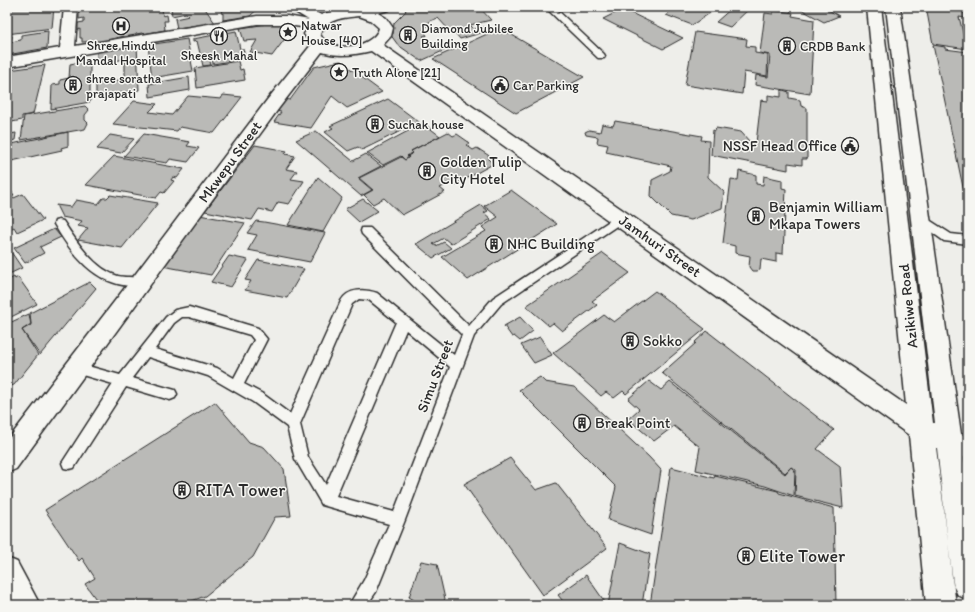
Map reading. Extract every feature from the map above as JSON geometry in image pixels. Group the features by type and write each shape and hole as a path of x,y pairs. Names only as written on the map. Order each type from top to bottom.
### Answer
{"street":[{"path":"67,53 71,7"},
{"path":"297,7 320,17"},
{"path":"7,62 257,20 291,20 359,12 368,14 383,13 389,12 397,7"},
{"name":"Azikiwe Road","path":"874,7 941,605"},
{"name":"Azikiwe Road","path":"893,7 920,218 959,445 968,585"},
{"path":"320,17 312,34 316,42 328,48 343,51 373,45 383,37 386,28 383,13"},
{"name":"Mkwepu Street","path":"7,461 142,282 273,104 320,44"},
{"name":"Jamhuri Street","path":"373,45 921,429 959,445"},
{"path":"7,572 25,605"}],"lane":[{"path":"549,7 601,56"},
{"name":"Simu Street","path":"357,605 370,586 398,520 456,364 469,334 498,301 620,218"},
{"path":"920,218 948,238 968,240"},
{"path":"59,224 66,235 99,272 114,280 142,282"},
{"path":"366,231 469,334"},
{"path":"398,520 328,500 302,459 293,424 347,301 362,293 373,296 456,364"},
{"path":"69,462 123,380 170,320 179,313 189,312 254,331 262,339 236,386"},
{"path":"328,500 403,321"},
{"path":"145,351 212,372 258,398 293,424"},
{"path":"77,368 170,394"}],"building":[{"name":"Shree Hindu Mandal Hospital","path":"7,7 54,7 52,28 7,34"},
{"name":"Shree Hindu Mandal Hospital","path":"83,7 162,7 163,16 167,15 168,21 164,21 165,30 136,34 136,36 123,38 123,36 97,43 97,41 82,42 82,38 80,38 80,29 78,30 78,23 84,22 84,18 79,19 79,12 83,11"},
{"path":"204,7 215,23 177,28 175,19 189,16 186,13 172,16 171,8"},
{"path":"236,7 260,7 250,16 223,20 223,13 222,14 221,10 237,8"},
{"name":"Diamond Jubilee Building","path":"410,7 479,7 491,20 470,25 474,29 485,27 488,31 460,39 452,29 449,30 438,18 430,21 424,30 427,36 423,36 432,43 435,42 445,50 421,61 398,45 390,34 393,34 394,23 406,11 405,10"},
{"path":"676,7 719,7 692,25 666,15"},
{"path":"733,7 751,7 730,27 716,22"},
{"path":"809,7 823,7 839,16 824,22 802,10"},
{"path":"926,7 962,7 965,18 959,17 967,49 933,44"},
{"path":"623,9 683,38 663,49 603,19"},
{"name":"CRDB Bank","path":"773,10 793,13 792,16 814,20 810,94 755,85 756,75 768,77 770,55 760,53 765,13 773,14"},
{"path":"282,22 293,28 272,56 250,52 257,40 244,41 240,28"},
{"path":"500,28 584,77 516,113 433,59"},
{"name":"Shree Hindu Mandal Hospital","path":"48,31 47,48 7,55 7,37 12,36 11,42 21,40 21,35"},
{"path":"236,31 240,49 243,49 246,58 233,60 232,53 229,54 231,61 213,64 212,57 209,58 211,65 203,66 197,41 193,42 193,39"},
{"name":"CRDB Bank","path":"695,32 747,39 746,46 755,47 755,53 768,55 767,76 744,72 742,94 685,85"},
{"path":"187,39 193,71 152,78 148,45"},
{"path":"137,45 139,90 96,97 96,84 125,79 125,59 97,64 97,52"},
{"path":"933,45 945,47 945,49 968,52 968,211"},
{"name":"shree soratha prajapati","path":"90,60 90,102 51,109 52,85 60,84 60,80 69,78 70,64"},
{"path":"238,61 240,70 243,69 245,80 197,88 195,68"},
{"path":"340,61 382,92 347,108 332,96 311,128 274,122 281,112 269,110 278,98 290,100 314,67"},
{"path":"45,65 33,114 22,116 22,120 7,123 7,75 9,70"},
{"path":"189,77 190,90 150,97 149,84"},
{"name":"Benjamin William Mkapa Towers","path":"783,90 789,92 789,98 800,100 801,106 807,108 807,159 802,159 802,165 788,163 788,170 711,155 713,130 715,131 716,128 741,132 750,142 756,143 761,100 768,101 768,95 781,97 781,91"},
{"path":"223,95 242,97 214,133 180,127 177,131 113,124 134,101 157,104 149,112 172,115 188,96 221,99"},
{"name":"Suchak house","path":"388,99 419,122 362,150 358,147 348,151 325,132 333,128 330,126"},
{"path":"85,106 89,110 85,115 85,120 88,123 85,129 21,140 24,116"},
{"path":"615,121 702,136 701,140 709,141 708,177 724,192 722,208 691,220 671,216 651,196 652,180 670,171 671,166 606,152 608,145 597,143 598,137 586,135 585,132 589,130 600,132 602,124 613,126"},
{"path":"423,123 440,136 411,151 413,153 407,156 409,157 405,160 401,156 383,165 367,153"},
{"path":"7,131 10,134 16,133 15,140 7,142"},
{"path":"316,131 353,161 366,154 381,166 358,178 372,190 361,196 296,140"},
{"path":"68,132 68,146 61,148 62,150 7,162 7,145"},
{"name":"Golden Tulip City Hotel","path":"448,132 453,136 457,134 470,143 466,145 473,150 477,148 491,157 488,159 493,164 455,185 451,182 440,188 445,192 402,215 384,198 373,204 364,195 373,190 359,178 401,157 405,160 409,157 407,156 413,153 411,151"},
{"path":"144,134 190,142 187,146 199,148 188,162 170,159 167,163 124,156"},
{"path":"110,135 134,139 121,153 97,149"},
{"path":"255,145 287,151 285,154 295,156 286,169 297,171 291,179 304,181 289,204 278,202 272,212 259,209 252,220 205,211"},
{"path":"114,156 184,169 177,178 173,177 171,180 174,181 164,193 161,192 156,198 86,185"},
{"name":"Benjamin William Mkapa Towers","path":"739,171 756,175 756,184 763,185 764,176 782,180 782,188 786,189 783,254 776,253 776,262 761,259 760,270 757,271 752,271 749,267 750,256 735,253 735,246 723,243 731,179 738,180"},
{"path":"318,177 342,198 323,232 288,225"},
{"path":"7,185 14,195 7,198"},
{"name":"NHC Building","path":"511,190 557,224 468,280 442,257 486,231 482,227 498,217 484,206"},
{"path":"23,194 43,220 17,232 14,227 7,231 7,201"},
{"path":"110,195 158,203 122,248 78,240 88,228 78,226 82,221 62,217 56,205 71,207 76,200 98,204 103,198 107,198"},
{"path":"363,199 378,211 359,222 345,209"},
{"path":"481,205 488,211 484,213 491,219 451,244 444,238 433,244 436,246 444,242 451,248 433,258 416,244"},
{"path":"199,215 245,223 211,275 162,266"},
{"path":"256,221 325,233 310,262 248,250 257,235 247,233"},
{"path":"54,229 61,237 40,247 44,253 25,263 14,248"},
{"path":"7,246 22,268 7,275"},
{"path":"603,253 630,273 592,301 597,305 562,331 553,323 549,326 526,306"},
{"path":"229,256 248,260 231,287 211,282"},
{"path":"258,260 304,269 287,298 245,290 251,281 245,280"},
{"path":"14,277 15,279 18,277 37,304 7,319 7,281"},
{"path":"90,282 96,288 40,355 22,330 31,324 30,313"},
{"name":"Sokko","path":"655,291 705,329 626,394 623,391 614,398 606,392 601,396 553,353 604,315 614,322"},
{"path":"29,314 31,325 22,330 38,355 14,385 7,387 7,324"},
{"path":"520,317 533,331 520,341 514,336 512,337 504,326"},
{"path":"707,331 834,430 817,449 840,466 843,508 795,496 796,470 791,467 785,473 662,373 696,343 695,342"},
{"path":"540,337 552,355 534,363 521,345"},
{"name":"Break Point","path":"540,377 545,382 574,387 661,470 651,535 608,520 616,487 519,390"},
{"path":"649,381 661,390 670,382 785,474 791,467 795,471 794,496 765,486 696,470 700,447 674,426 654,441 628,419 639,409 628,399"},
{"name":"RITA Tower","path":"215,402 249,442 264,447 284,469 291,516 275,517 253,557 205,596 181,605 103,605 98,602 85,584 95,578 82,558 79,561 45,510"},
{"path":"510,458 536,490 556,483 607,548 543,595 464,484"},
{"name":"Elite Tower","path":"671,467 714,478 715,476 778,491 779,493 834,508 836,605 650,605"},
{"path":"620,543 650,554 642,605 608,605"},
{"path":"421,561 437,564 445,599 442,603 443,605 413,605 414,600 409,597"},
{"path":"586,575 607,605 566,605 558,595"}],"place":[{"name":"Shree Hindu Mandal Hospital","path":"121,26"},
{"name":"Natwar House [40]","path":"288,32"},
{"name":"Diamond Jubilee Building","path":"408,35"},
{"name":"Sheesh Mahal","path":"219,36"},
{"name":"CRDB Bank","path":"787,46"},
{"name":"Truth Alone [21]","path":"339,72"},
{"name":"shree soratha prajapati","path":"73,85"},
{"name":"Car Parking","path":"500,85"},
{"name":"Suchak house","path":"375,124"},
{"name":"NSSF Head Office","path":"850,146"},
{"name":"Golden Tulip City Hotel","path":"427,171"},
{"name":"Benjamin William Mkapa Towers","path":"756,216"},
{"name":"NHC Building","path":"494,244"},
{"name":"Sokko","path":"630,341"},
{"name":"Break Point","path":"582,423"},
{"name":"RITA Tower","path":"182,490"},
{"name":"Elite Tower","path":"746,556"}]}
